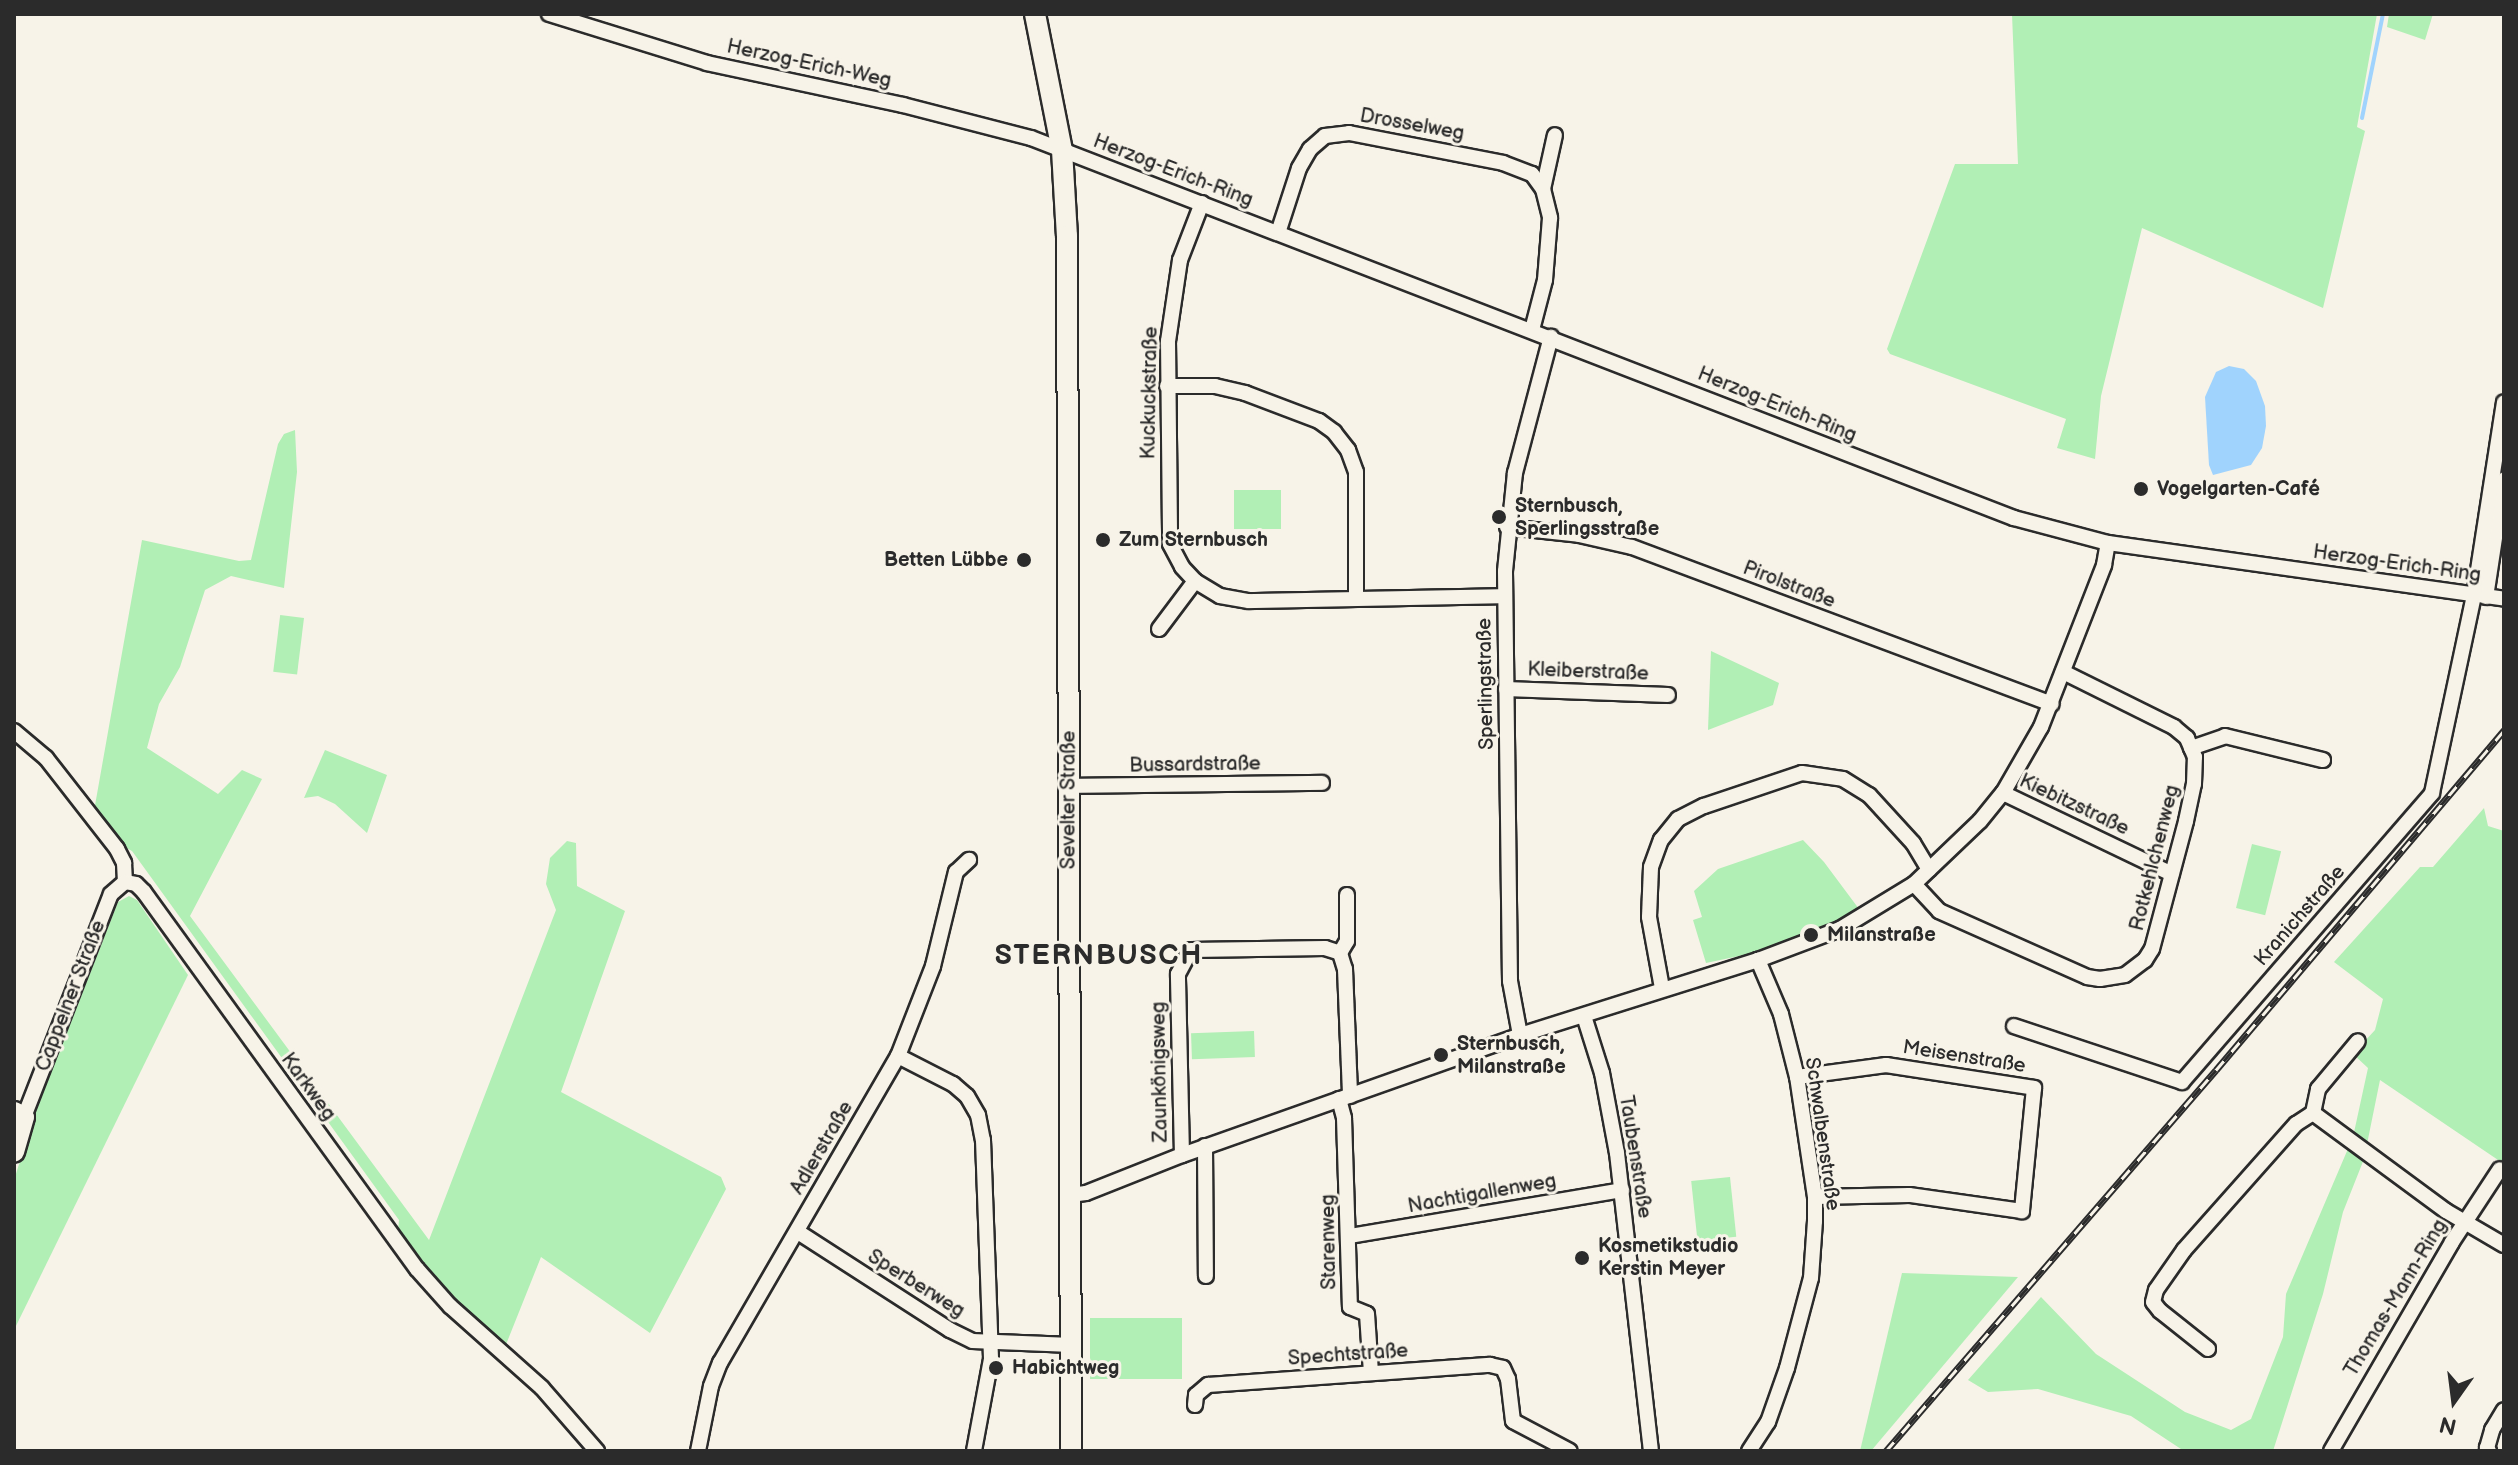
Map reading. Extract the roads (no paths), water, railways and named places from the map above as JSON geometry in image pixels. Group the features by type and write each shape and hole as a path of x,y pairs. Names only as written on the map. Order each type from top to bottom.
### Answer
{"street":[{"name":"Herzog-Erich-Weg","path":"549,14 707,63 903,105 1062,150"},
{"name":"Sevelter Straße","path":"1035,14 1062,150 1067,252 1071,1451"},
{"name":"Drosselweg","path":"1278,233 1299,168 1310,149 1325,136 1349,133 1503,163 1532,174 1543,189"},
{"path":"1532,330 1550,249 1550,218 1543,189 1555,135"},
{"name":"Herzog-Erich-Ring","path":"1062,150 2014,518 2108,543 2504,599"},
{"name":"Kuckuckstraße","path":"1195,581 1170,544 1167,386 1168,341 1180,260 1202,203"},
{"name":"Sperlingstraße","path":"1520,1035 1510,981 1505,596 1507,527 1529,408 1551,337"},
{"path":"1167,386 1215,386 1245,393 1319,421 1334,432 1348,450 1356,472 1356,597"},
{"path":"2480,597 2504,402"},
{"path":"2480,597 2504,479"},
{"name":"Pirolstraße","path":"1507,527 1579,535 1632,547 2052,704"},
{"path":"1070,1195 1086,1193 1205,1146 1520,1035 1758,960 1840,929 1914,884 1955,847 2003,793 2052,704 2104,565 2108,543"},
{"path":"1159,629 1195,581 1220,596 1249,601 1505,596"},
{"name":"Kranichstraße","path":"2014,1026 2182,1082 2432,793 2480,597"},
{"path":"2063,672 2167,722 2187,738 2191,748 2225,736 2323,760"},
{"name":"Kleiberstraße","path":"1506,689 1668,695"},
{"path":"14,731 46,758 117,849 124,863 125,882"},
{"name":"Rotkehlchenweg","path":"1914,884 1939,911 2087,977 2100,979 2125,975 2145,960 2152,949 2194,784 2196,769 2191,748"},
{"path":"1662,988 1649,917 1651,867 1661,840 1678,819 1704,806 1802,773 1843,779 1869,795 1913,843 1929,870"},
{"name":"Bussardstraße","path":"1069,786 1322,783"},
{"name":"Kiebitzstraße","path":"2003,793 2172,874"},
{"name":"Adlerstraße","path":"698,1451 711,1386 720,1363 898,1056 933,966 956,872 969,860"},
{"name":"Cappelner Straße","path":"14,1152 19,1115 111,894 120,883 125,882"},
{"name":"Karkweg","path":"125,882 136,884 144,892 417,1269 450,1306 542,1388 597,1451"},
{"path":"1345,1097 1345,969 1340,953 1347,941 1347,895"},
{"name":"Zaunkönigsweg","path":"1182,1155 1178,974 1182,961 1191,950 1325,948 1340,953"},
{"name":"Schwalbenstraße","path":"1749,1451 1768,1422 1811,1278 1815,1197 1797,1077 1781,1014 1758,960"},
{"name":"Taubenstraße","path":"1584,1016 1602,1073 1622,1190 1651,1451"},
{"path":"2208,1349 2160,1311 2153,1302 2156,1290 2194,1238 2296,1124 2313,1113 2318,1089 2358,1041"},
{"path":"898,1056 953,1084 967,1096 978,1115 983,1140 991,1343 974,1451"},
{"name":"Meisenstraße","path":"1797,1077 1886,1065 2034,1088 2022,1211 1909,1195 1815,1197"},
{"name":"Starenweg","path":"1345,1097 1350,1307 1367,1314 1371,1373"},
{"path":"2313,1113 2446,1211 2504,1245"},
{"path":"1205,1146 1206,1276"},
{"name":"Thomas-Mann-Ring","path":"2331,1451 2367,1385 2500,1169"},
{"name":"Nachtigallenweg","path":"1350,1236 1622,1190"},
{"name":"Sperberweg","path":"798,1232 950,1330 973,1341 1071,1345"},
{"name":"Spechtstraße","path":"1195,1405 1196,1395 1208,1385 1490,1365 1503,1368 1508,1379 1513,1421 1570,1451"},
{"path":"2489,1451 2487,1448 2492,1430 2504,1410"}],"water":[{"path":"2229,366 2244,369 2256,381 2265,406 2266,426 2262,448 2251,465 2213,475 2209,465 2205,397 2216,372"}],"waterway":[{"path":"2362,118 2383,14"}],"railway":[{"path":"1886,1451 2216,1070 2504,730"}],"place":[{"name":"Vogelgarten-Café","path":"2141,489"},
{"name":"Sternbusch, Sperlingsstraße","path":"1499,517"},
{"name":"Zum Sternbusch","path":"1103,540"},
{"name":"Betten Lübbe","path":"1024,560"},
{"name":"Milanstraße","path":"1811,935"},
{"name":"Sternbusch, Milanstraße","path":"1441,1055"},
{"name":"Kosmetikstudio Kerstin Meyer","path":"1582,1258"},
{"name":"Habichtweg","path":"996,1368"}],"district":[{"name":"STERNBUSCH","path":"1099,956"}]}
